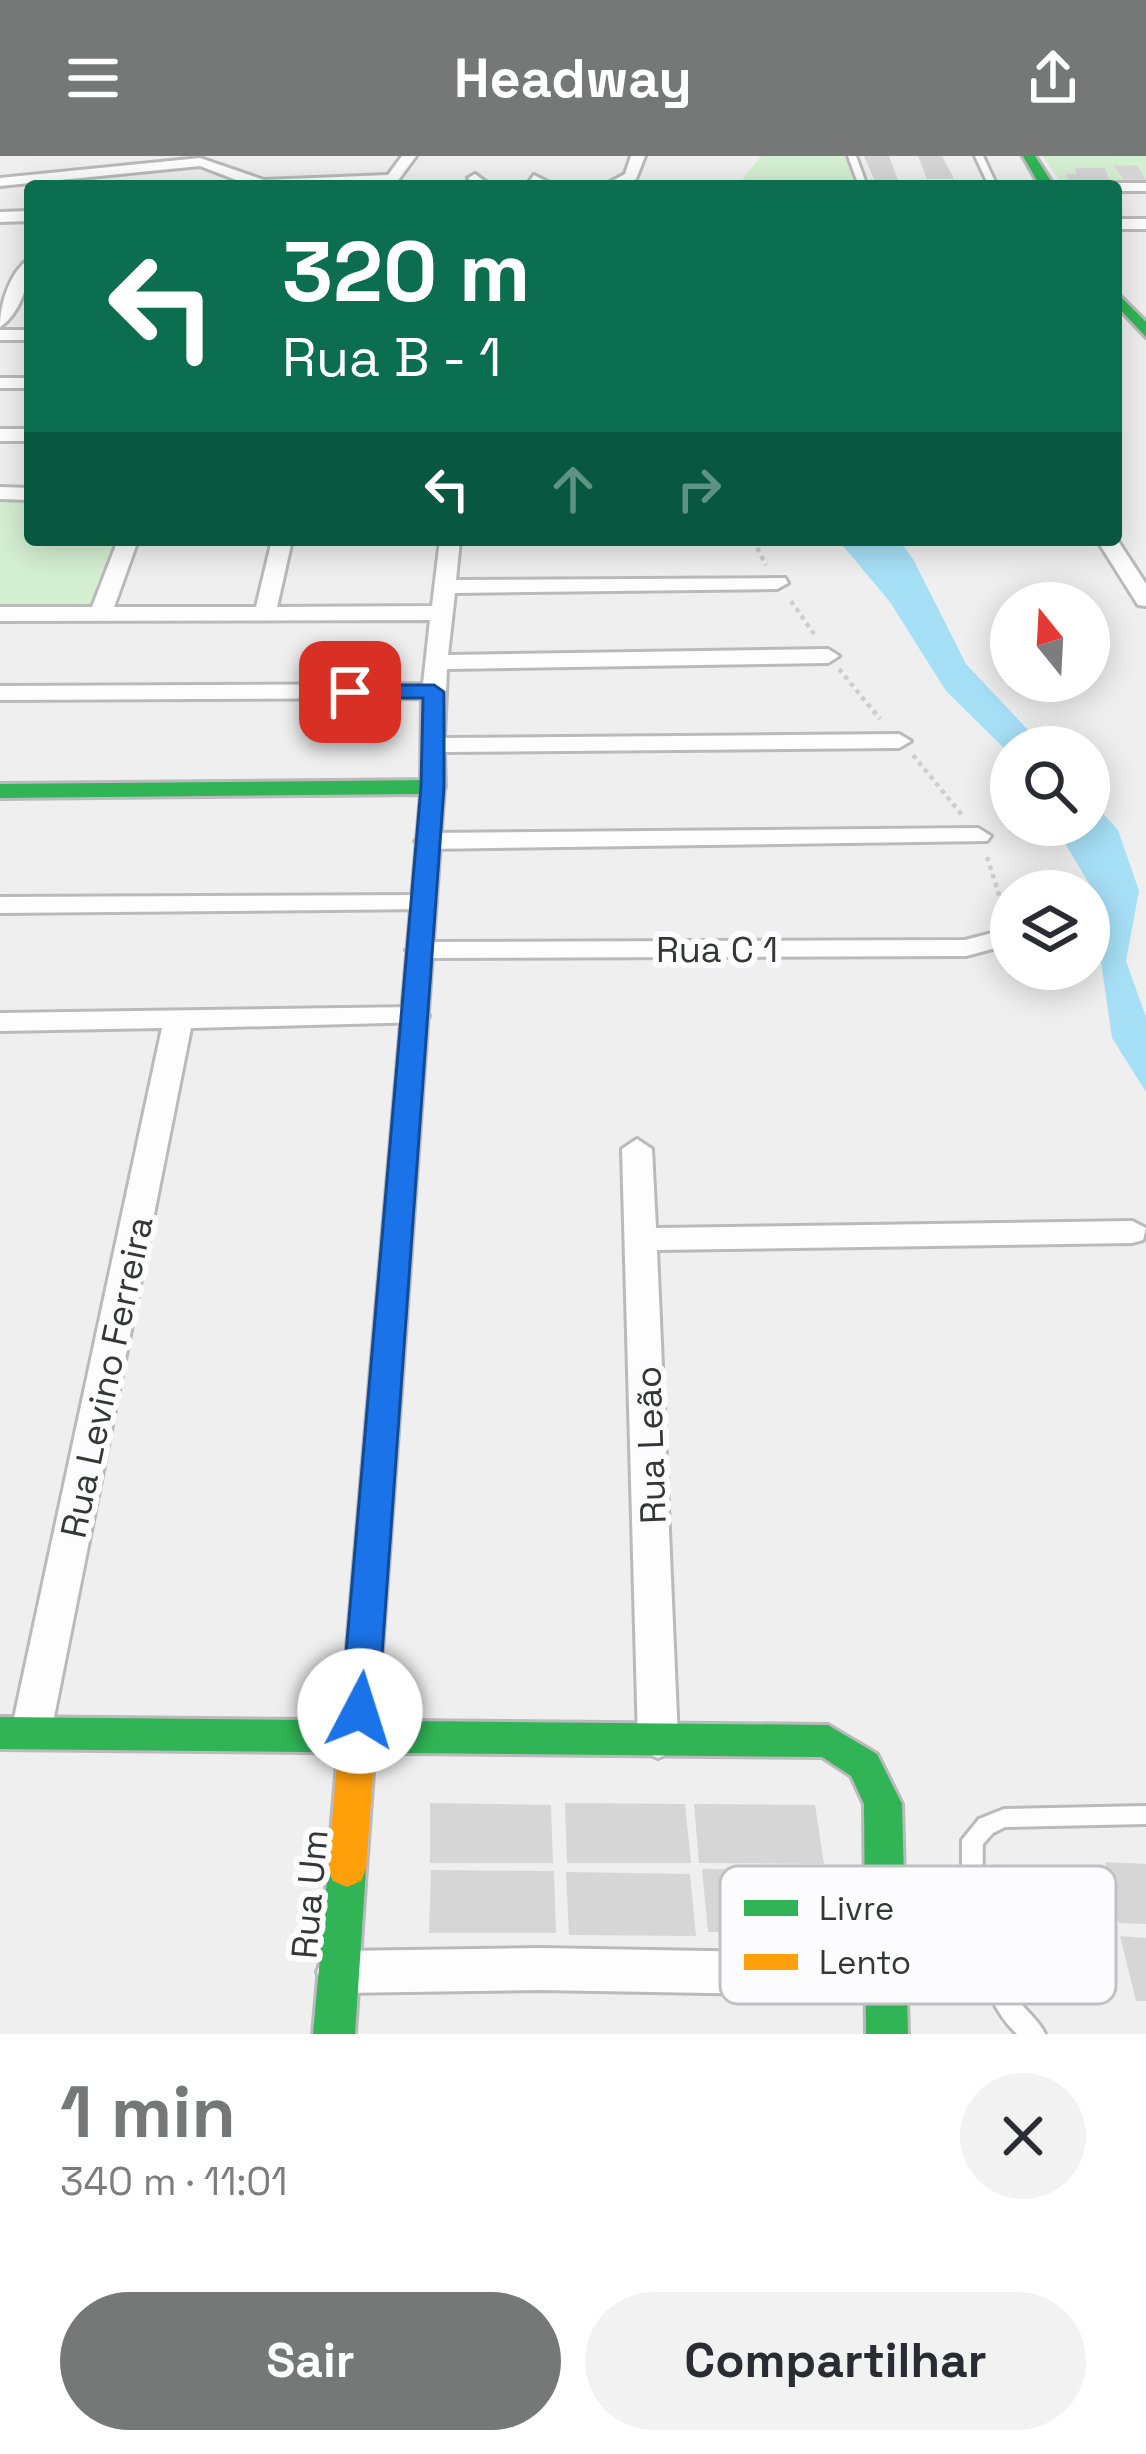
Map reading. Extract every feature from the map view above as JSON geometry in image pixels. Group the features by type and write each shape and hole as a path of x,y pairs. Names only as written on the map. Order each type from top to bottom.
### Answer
{"street":[{"path":"623,180 631,176 638,156"},
{"path":"0,182 200,162 283,170 270,180"},
{"path":"217,166 246,180"},
{"path":"0,322 22,295"},
{"path":"1122,303 1146,332"},
{"path":"101,613 126,546"},
{"path":"265,613 281,546"},
{"name":"Rua Um","path":"334,2034 433,787 430,745 439,613 449,546"},
{"path":"1111,546 1146,600"},
{"path":"446,586 777,583"},
{"path":"0,614 439,613"},
{"path":"437,662 828,656"},
{"path":"0,693 434,692"},
{"path":"430,745 899,741"},
{"path":"0,791 433,787"},
{"path":"428,841 977,836"},
{"path":"0,905 423,903"},
{"name":"Rua C 1","path":"420,950 966,949 990,942"},
{"path":"0,1022 415,1016"},
{"name":"Rua Levino Ferreira","path":"15,1733 178,1022"},
{"name":"Rua Leão","path":"637,1149 658,1740"},
{"path":"643,1239 1132,1232"},
{"path":"15,1733 828,1742 853,1750 872,1772 883,1804 884,1866"},
{"path":"339,1972 720,1964"},
{"path":"887,2004 887,2034"}],"lane":[{"path":"972,1866 974,1840 986,1826 1004,1818 1146,1815"},
{"path":"1005,2004 1018,2025 1034,2034"}],"green space":[{"path":"761,156 844,156 856,180 742,180"},
{"path":"1043,156 1146,156 1146,184 1059,180"},
{"path":"0,495 24,495 24,546 116,546 97,607 0,608"}],"water":[{"path":"843,546 903,546 966,664 990,690 990,702 1002,702 1024,726 990,726 990,734 946,691 890,602"},
{"path":"1110,821 1118,830 1139,891 1126,961 1146,1017 1146,1092 1112,1038 1105,990 1110,990 1110,870 1081,870 1067,846 1110,846"}],"building":[{"path":"864,156 889,156 898,180 874,180"},
{"path":"918,156 942,156 954,179 927,179"},
{"path":"1137,165 1146,180 1124,179 1114,166"},
{"path":"1075,168 1105,168 1109,180 1068,180 1066,174 1077,174"},
{"path":"430,1803 551,1805 553,1863 430,1863"},
{"path":"565,1803 685,1804 691,1863 567,1863"},
{"path":"694,1804 815,1805 824,1864 699,1863"},
{"path":"1105,1862 1146,1864 1146,1924 1119,1923 1116,1866"},
{"path":"702,1869 720,1869 720,1932 708,1932"},
{"path":"431,1870 554,1871 556,1933 429,1933"},
{"path":"566,1872 690,1874 696,1936 569,1935"},
{"path":"1120,1936 1146,1938 1146,2001 1136,2001"}],"traffic: fast":[{"path":"1029,156 1043,180"},
{"path":"1122,303 1146,332"},
{"path":"0,791 433,787 385,1391"},
{"path":"0,1733 828,1741 864,1765 883,1804 884,1866"},
{"path":"334,2034 347,1869"},
{"path":"886,2004 887,2034"}],"traffic: slow":[{"path":"347,1869 385,1391"}],"route":[{"path":"350,692 434,692 433,787 360,1711"}]}
